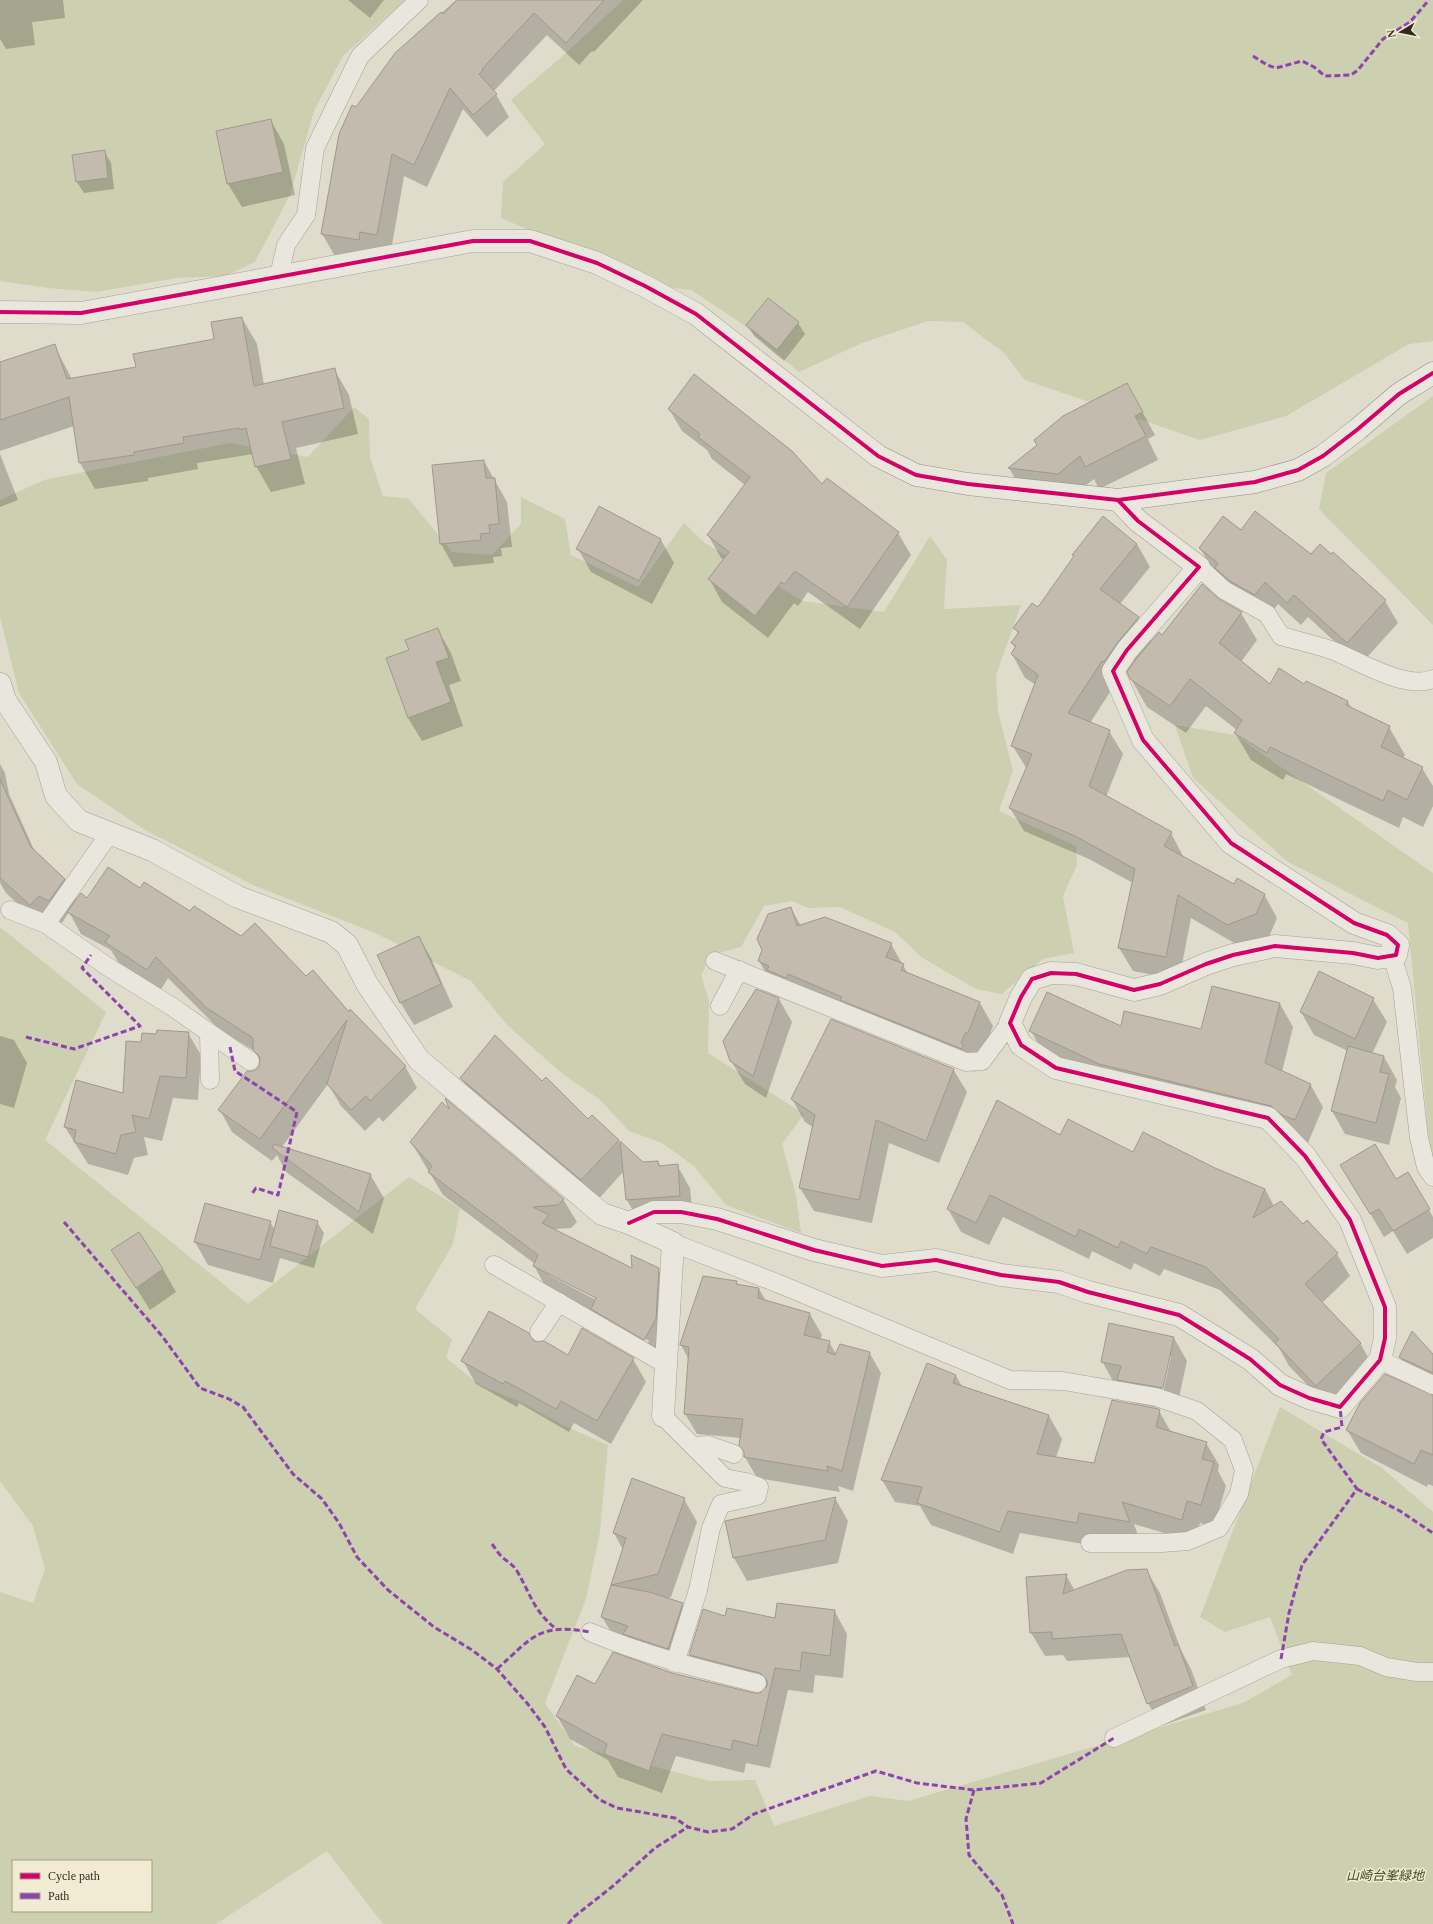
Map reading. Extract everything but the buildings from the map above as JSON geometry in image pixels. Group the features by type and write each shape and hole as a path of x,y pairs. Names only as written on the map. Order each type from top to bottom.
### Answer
{"street":[{"path":"0,312 81,313 473,241 530,241 597,263 645,286 696,314 878,456 916,474 968,484 1118,500 1255,482 1298,470 1323,456 1399,394 1433,373"},
{"path":"629,1223 654,1212 681,1212 717,1219 814,1250 882,1266 936,1260 1000,1275 1059,1282 1088,1292 1179,1315 1250,1359 1280,1385 1309,1398 1340,1407 1380,1360 1385,1338 1385,1307 1350,1220 1305,1156 1268,1118 1056,1068 1021,1045 1010,1023 1022,996 1032,979 1052,974 1076,974 1134,990 1160,984 1206,964 1233,955 1275,946 1353,953 1378,958 1396,955 1398,945 1387,935 1354,923 1231,843 1143,740 1113,671 1127,650 1199,567 1138,521 1118,500"},
{"path":"0,684 6,700 46,762 56,796 79,821 152,850 238,897 331,932 347,946 367,984 419,1060 602,1214 629,1223 674,1243 663,1416"}],"lane":[{"path":"280,276 286,245 306,215 314,148 360,56 419,0"},
{"path":"1199,567 1224,590 1267,614 1281,636 1333,651 1395,678 1425,682 1433,679"},
{"path":"46,924 110,833"},
{"path":"10,910 46,924 250,1062"},
{"path":"1392,956 1402,988 1419,1138 1426,1167 1433,1177"},
{"path":"715,961 966,1062 982,1061 1010,1023"},
{"path":"720,1006 739,970"},
{"path":"208,1033 210,1080"},
{"path":"674,1243 770,1280 1010,1380 1063,1381 1156,1397 1197,1411 1234,1440 1244,1470 1239,1494 1219,1528 1188,1541 1162,1543 1090,1543"},
{"path":"494,1265 667,1365"},
{"path":"539,1332 560,1302"},
{"path":"1380,1360 1433,1386"},
{"path":"663,1416 725,1478 746,1482 759,1487 757,1496 721,1504 711,1528 698,1590 675,1662"},
{"path":"693,1446 708,1445 734,1454"},
{"path":"590,1632 612,1642 675,1662 757,1683"},
{"path":"1114,1738 1281,1659 1314,1652 1360,1656 1386,1667 1417,1672 1433,1672"}],"green space":[{"path":"0,0 405,0 343,56 314,111 290,195 255,262 225,276 177,278 96,292 49,288 0,281"},
{"path":"623,0 1433,0 1433,341 1409,344 1286,416 1200,440 1025,380 1004,353 963,322 928,321 862,343 799,372 738,321 691,290 665,287 501,218 503,182 545,144 511,100 565,54"},
{"path":"1433,396 1433,625 1319,509 1326,473"},
{"path":"354,407 369,419 370,457 383,496 409,499 452,552 492,555 521,524 521,497 565,519 571,555 638,587 684,523 705,543 803,601 884,612 930,536 947,560 944,609 1021,605 996,675 998,711 1013,771 999,811 1076,846 1077,865 1063,896 1074,953 1043,959 1002,994 976,989 921,957 895,932 840,907 808,908 792,901 764,906 741,947 711,955 701,975 709,1001 708,1053 804,1114 782,1144 796,1195 801,1233 726,1205 694,1166 662,1143 629,1131 599,1099 564,1075 508,1026 471,981 373,932 255,886 145,830 77,784 19,693 0,617 0,500 44,480 230,443 308,457"},
{"path":"1175,725 1235,735 1433,873 1433,1156 1429,1142 1408,923 1288,862 1193,778"},
{"name":"山崎台峯緑地","path":"0,927 106,1012 45,1140 248,1304 409,1177 460,1208 453,1244 415,1309 452,1339 446,1358 480,1385 523,1403 563,1425 608,1445 600,1532 586,1599 545,1703 575,1746 710,1781 755,1780 774,1826 870,1796 908,1801 1243,1703 1292,1675 1270,1617 1225,1632 1200,1617 1280,1407 1382,1468 1433,1512 1433,1924 383,1924 327,1851 216,1924 0,1924 0,1592 33,1603 45,1569 33,1526 0,1481"}],"marked path":[{"path":"1253,56 1267,65 1276,68 1302,61 1314,67 1325,76 1351,75 1358,70 1383,39 1410,22 1429,0"},
{"path":"26,1037 74,1049 140,1026 82,968 91,955"},
{"path":"230,1047 235,1071 297,1112 278,1195 256,1188 251,1195"},
{"path":"64,1222 162,1336 200,1388 229,1399 243,1407 293,1474 322,1499 339,1523 357,1557 388,1590 434,1627 472,1650 497,1669 527,1703 545,1727 566,1769 600,1800 617,1808 675,1818 688,1827 708,1832 732,1829 754,1814 876,1771 917,1783 974,1790 1041,1783 1114,1738"},
{"path":"1281,1659 1289,1613 1302,1565 1357,1489 1321,1439 1324,1432 1342,1427 1340,1407"},
{"path":"1357,1489 1400,1511 1433,1533"},
{"path":"492,1544 501,1556 512,1565 522,1580 537,1609 556,1629"},
{"path":"497,1669 519,1648 538,1635 547,1631 559,1629 590,1632"},
{"path":"974,1790 966,1819 969,1855 1002,1895 1013,1924"},
{"path":"568,1924 575,1916 613,1886 655,1848 688,1827"}],"cycle path":[{"path":"0,312 81,313 473,241 530,241 597,263 645,286 696,314 878,456 916,475 968,484 1118,500 1255,482 1298,470 1323,456 1358,429 1399,394 1433,373"},
{"path":"629,1223 654,1212 681,1212 717,1219 814,1250 882,1266 936,1260 1001,1275 1059,1282 1088,1292 1179,1315 1250,1359 1280,1385 1309,1398 1340,1407 1380,1360 1385,1338 1385,1307 1350,1220 1305,1156 1268,1118 1056,1068 1021,1045 1010,1023 1021,997 1032,979 1051,973 1076,974 1134,990 1160,984 1206,964 1233,955 1275,946 1353,953 1378,958 1396,955 1398,945 1387,935 1354,923 1231,843 1143,740 1113,671 1127,650 1199,567 1138,521 1118,500"}]}
